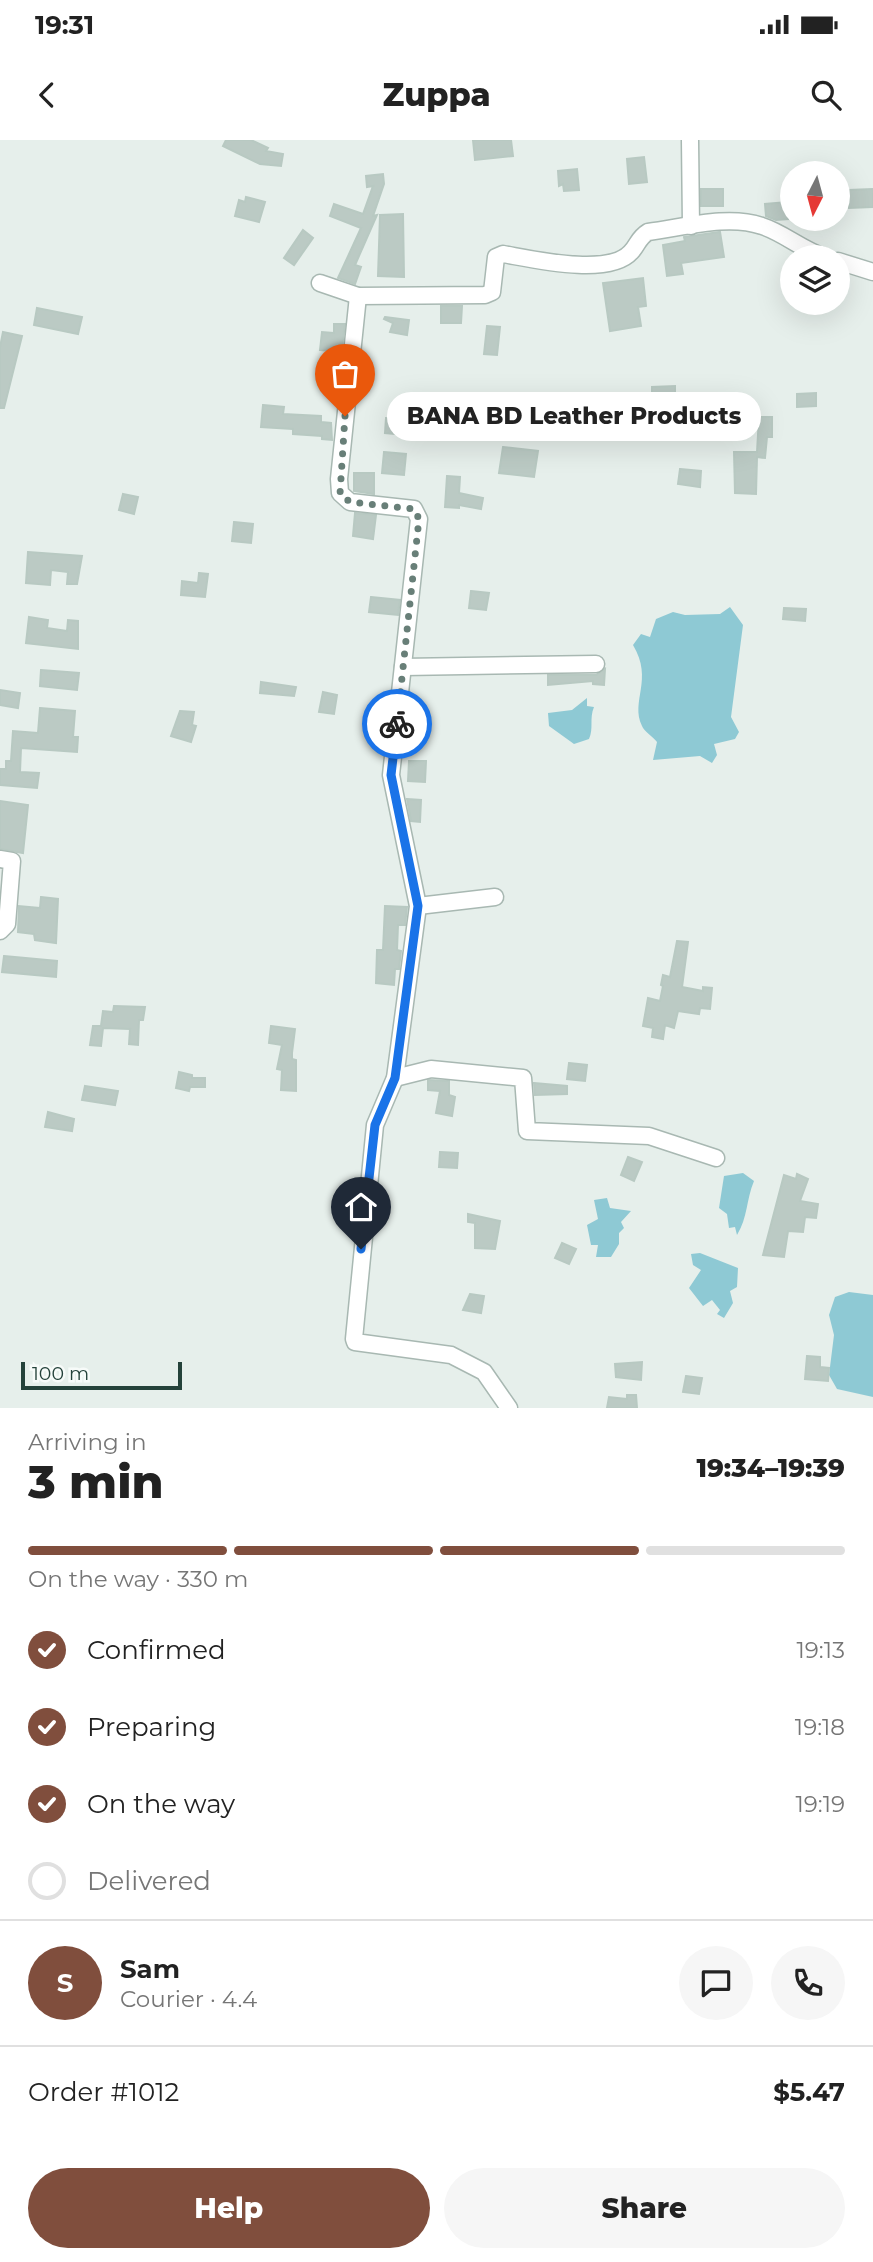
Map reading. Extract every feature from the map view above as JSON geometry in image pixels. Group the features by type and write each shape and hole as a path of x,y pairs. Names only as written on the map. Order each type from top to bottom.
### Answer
{"street":[{"path":"690,140 691,226"},
{"path":"320,283 358,296 485,295 495,286 496,257 503,254 585,266 618,261 631,252 636,240 648,232 732,222 762,226 795,245"},
{"path":"850,265 873,272"},
{"path":"358,296 343,429 340,494 350,502 414,509 419,519 391,775 418,906 395,1078 375,1125 354,1339 355,1342 451,1355 484,1372 509,1408"},
{"path":"403,667 596,664"},
{"path":"0,859 12,861 7,924 0,931"},
{"path":"418,906 495,897"},
{"path":"395,1078 431,1069 523,1078 527,1131 649,1136 716,1158"}],"water":[{"path":"730,607 743,625 731,717 739,732 735,739 714,744 717,755 712,763 700,756 653,760 657,742 643,728 639,717 642,669 633,645 641,634 650,637 656,619 673,612 685,615 720,614"},
{"path":"587,698 587,706 594,707 589,739 574,744 549,726 548,713 572,710"},
{"path":"743,1173 754,1181 737,1235 735,1227 729,1228 727,1214 719,1208 724,1176"},
{"path":"607,1198 610,1208 631,1211 621,1222 624,1228 619,1233 619,1244 611,1257 596,1257 598,1245 591,1245 587,1225 598,1219 594,1200"},
{"path":"700,1253 738,1268 737,1287 730,1291 733,1303 724,1318 717,1314 720,1310 712,1300 703,1306 689,1288 701,1270 693,1265 691,1254"},
{"path":"849,1292 873,1295 873,1397 837,1389 829,1375 834,1335 829,1315 835,1297"}],"building":[{"path":"226,140 251,140 268,148 266,151 283,154 281,166 260,164 223,146"},
{"path":"473,140 511,140 513,156 475,160"},
{"path":"644,157 647,182 629,184 627,159"},
{"path":"577,169 579,190 564,191 563,184 559,186 558,171"},
{"path":"383,174 384,184 373,216 377,215 355,265 361,267 355,284 338,278 361,228 330,216 334,204 363,214 373,186 367,187 366,176"},
{"path":"701,189 723,189 723,206 701,206"},
{"path":"873,189 873,207 850,208 850,190"},
{"path":"246,197 265,202 259,222 235,216 239,200 245,202"},
{"path":"780,203 780,220 766,216 765,204"},
{"path":"403,214 404,277 378,276 380,215"},
{"path":"303,230 313,238 294,265 284,258"},
{"path":"720,232 724,257 681,263 683,274 667,276 663,245 685,241 684,237"},
{"path":"643,278 646,306 638,307 641,326 610,331 603,283"},
{"path":"441,306 462,306 461,323 441,323"},
{"path":"37,308 82,317 78,334 34,325"},
{"path":"384,319 409,320 407,335 390,332 393,323"},
{"path":"334,324 345,324 342,347 333,347 332,351 320,350 322,332 334,333"},
{"path":"487,326 500,327 497,355 484,354"},
{"path":"3,332 22,336 4,408 0,408 0,347"},
{"path":"675,386 675,400 652,401 652,387"},
{"path":"816,393 816,406 797,407 797,394"},
{"path":"411,395 431,396 429,437 385,433 386,418 409,420"},
{"path":"263,405 284,407 283,414 321,416 321,422 331,423 332,440 322,439 322,436 293,434 293,429 261,427"},
{"path":"616,405 612,427 589,431 591,414"},
{"path":"759,417 772,417 772,437 767,437 765,458 757,457 756,494 735,493 734,452 757,452"},
{"path":"503,447 538,451 534,477 499,473"},
{"path":"384,452 406,454 404,475 382,473"},
{"path":"680,469 701,471 700,487 678,484"},
{"path":"354,473 374,473 374,494 354,491"},
{"path":"447,476 460,477 459,493 483,498 481,509 459,505 459,508 445,507"},
{"path":"123,494 138,497 134,514 119,510"},
{"path":"355,513 376,515 373,539 353,536"},
{"path":"234,522 253,524 251,543 232,541"},
{"path":"28,552 82,556 77,584 67,584 68,572 51,570 50,585 26,583"},
{"path":"199,573 208,574 205,597 181,595 182,581 198,583"},
{"path":"471,591 489,593 486,610 469,608"},
{"path":"371,597 400,600 398,615 369,612"},
{"path":"784,608 806,609 805,621 783,619"},
{"path":"29,617 48,620 47,628 67,631 68,620 78,621 78,649 26,643"},
{"path":"605,669 604,685 593,684 593,681 548,685 548,675 596,675"},
{"path":"41,670 79,673 77,690 40,686"},
{"path":"261,682 296,687 294,696 260,693"},
{"path":"0,690 20,693 18,708 0,705"},
{"path":"323,692 337,695 334,714 319,712"},
{"path":"40,708 75,711 73,737 78,737 77,752 21,748 20,772 39,773 37,788 0,785 0,769 6,769 6,761 11,761 13,731 38,733"},
{"path":"180,711 194,712 192,725 196,726 191,742 171,736"},
{"path":"409,761 426,761 425,782 408,781"},
{"path":"407,799 421,800 420,822 411,821"},
{"path":"0,801 28,805 23,853 0,849"},
{"path":"41,897 58,899 56,943 35,940 34,934 18,932 19,906 40,908"},
{"path":"385,906 407,907 405,925 398,925 397,950 401,951 399,969 395,969 394,985 376,983 377,950 383,950"},
{"path":"677,941 688,942 682,987 703,991 703,987 712,988 710,1009 700,1008 699,1014 678,1011 674,1028 665,1025 663,1039 652,1037 653,1028 643,1026 648,998 660,1001 663,975 670,977"},
{"path":"4,956 57,961 56,977 2,972"},
{"path":"114,1006 145,1007 143,1020 139,1020 138,1045 129,1044 130,1029 103,1028 101,1046 90,1045 93,1026 101,1026 103,1011 113,1012"},
{"path":"271,1026 295,1029 292,1059 296,1060 296,1091 281,1090 282,1070 277,1069 282,1045 269,1043"},
{"path":"569,1063 587,1065 585,1081 567,1079"},
{"path":"179,1072 192,1075 192,1078 205,1078 205,1087 190,1087 189,1091 176,1088"},
{"path":"428,1080 449,1081 449,1095 455,1097 452,1116 436,1113 440,1091 428,1090"},
{"path":"534,1083 567,1086 567,1094 535,1095"},
{"path":"85,1086 118,1091 115,1105 82,1100"},
{"path":"48,1112 74,1119 72,1131 45,1127"},
{"path":"440,1152 458,1153 457,1168 439,1167"},
{"path":"628,1157 642,1162 634,1181 621,1175"},
{"path":"797,1174 808,1179 800,1201 818,1204 816,1218 805,1217 803,1232 788,1231 784,1257 763,1255 784,1175 796,1179"},
{"path":"468,1214 500,1221 495,1249 475,1248 475,1223 468,1222"},
{"path":"562,1243 576,1249 569,1264 555,1258"},
{"path":"470,1294 484,1296 481,1313 463,1310"},
{"path":"807,1356 820,1357 820,1367 829,1368 828,1381 805,1379"},
{"path":"642,1362 641,1380 616,1377 615,1364"},
{"path":"686,1376 702,1378 699,1394 683,1392"},
{"path":"627,1395 636,1395 637,1408 607,1408 609,1397 627,1399"}],"way so far":[{"path":"345,416 340,494 350,502 408,507 414,509 419,519 397,724"}],"place":[{"name":"BANA BD Leather Products","path":"345,416"}],"route":[{"path":"361,1249 375,1125 395,1078 418,906 402,842 391,775 397,724"}]}
